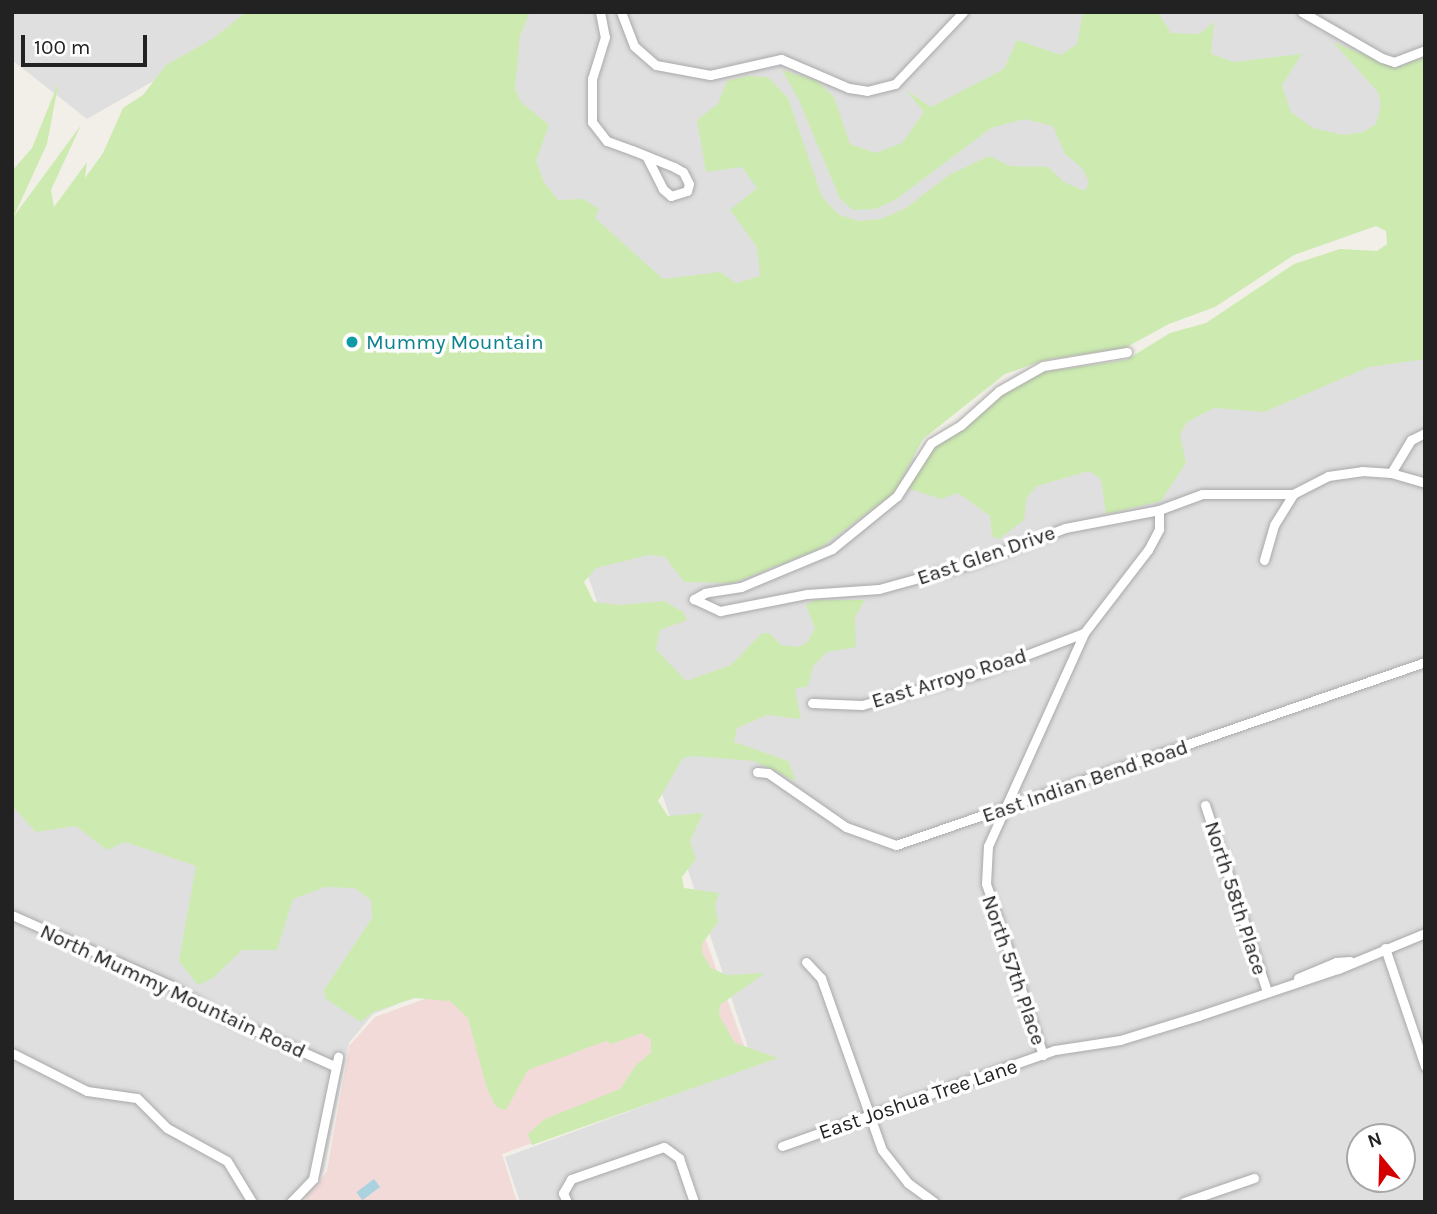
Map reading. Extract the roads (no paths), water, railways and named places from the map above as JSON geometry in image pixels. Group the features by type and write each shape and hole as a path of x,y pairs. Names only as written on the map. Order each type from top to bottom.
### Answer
{"street":[{"path":"600,12 604,46 592,79 589,113 607,141 646,156 683,172 689,184 687,191 671,196 663,189 646,156"},
{"path":"621,12 634,46 656,65 710,75 780,60 849,88 867,90 895,84 963,12"},
{"path":"1302,12 1381,58 1394,62 1425,50"},
{"name":"East Glen Drive","path":"1127,352 1043,366 999,391 961,425 931,443 897,496 832,550 741,587 705,593 695,600 698,604 720,611 807,594 879,589 973,563 1065,528 1159,510 1202,494 1293,494 1328,476 1363,471 1391,473 1425,483"},
{"path":"1391,473 1411,440 1425,433"},
{"path":"1264,560 1274,525 1293,494"},
{"name":"North 57th Place","path":"1043,1055 986,884 988,846 1083,634 1148,550 1159,529 1159,510"},
{"name":"East Arroyo Road","path":"812,703 862,705 979,673 1083,634"},
{"name":"East Indian Bend Road","path":"757,772 768,773 828,817 884,843 908,842 1425,662"},
{"name":"North 58th Place","path":"1205,804 1267,991"},
{"name":"North Mummy Mountain Road","path":"12,915 170,985 214,1012 336,1061 313,1179 291,1202"},
{"name":"East Joshua Tree Lane","path":"782,1146 1043,1055 1150,1032 1294,981 1336,962 1352,961 1425,933"},
{"path":"1385,948 1425,1066"},
{"path":"806,962 821,978 870,1116 893,1166 934,1202"},
{"path":"12,1053 87,1091 136,1098 167,1128 227,1161 252,1202"},
{"path":"566,1202 563,1193 571,1179 664,1147 679,1158 694,1202"},
{"path":"1184,1202 1254,1178"}],"water":[{"path":"374,1179 380,1187 362,1200 356,1192"}],"place":[{"name":"Mummy Mountain","path":"352,342"}]}
